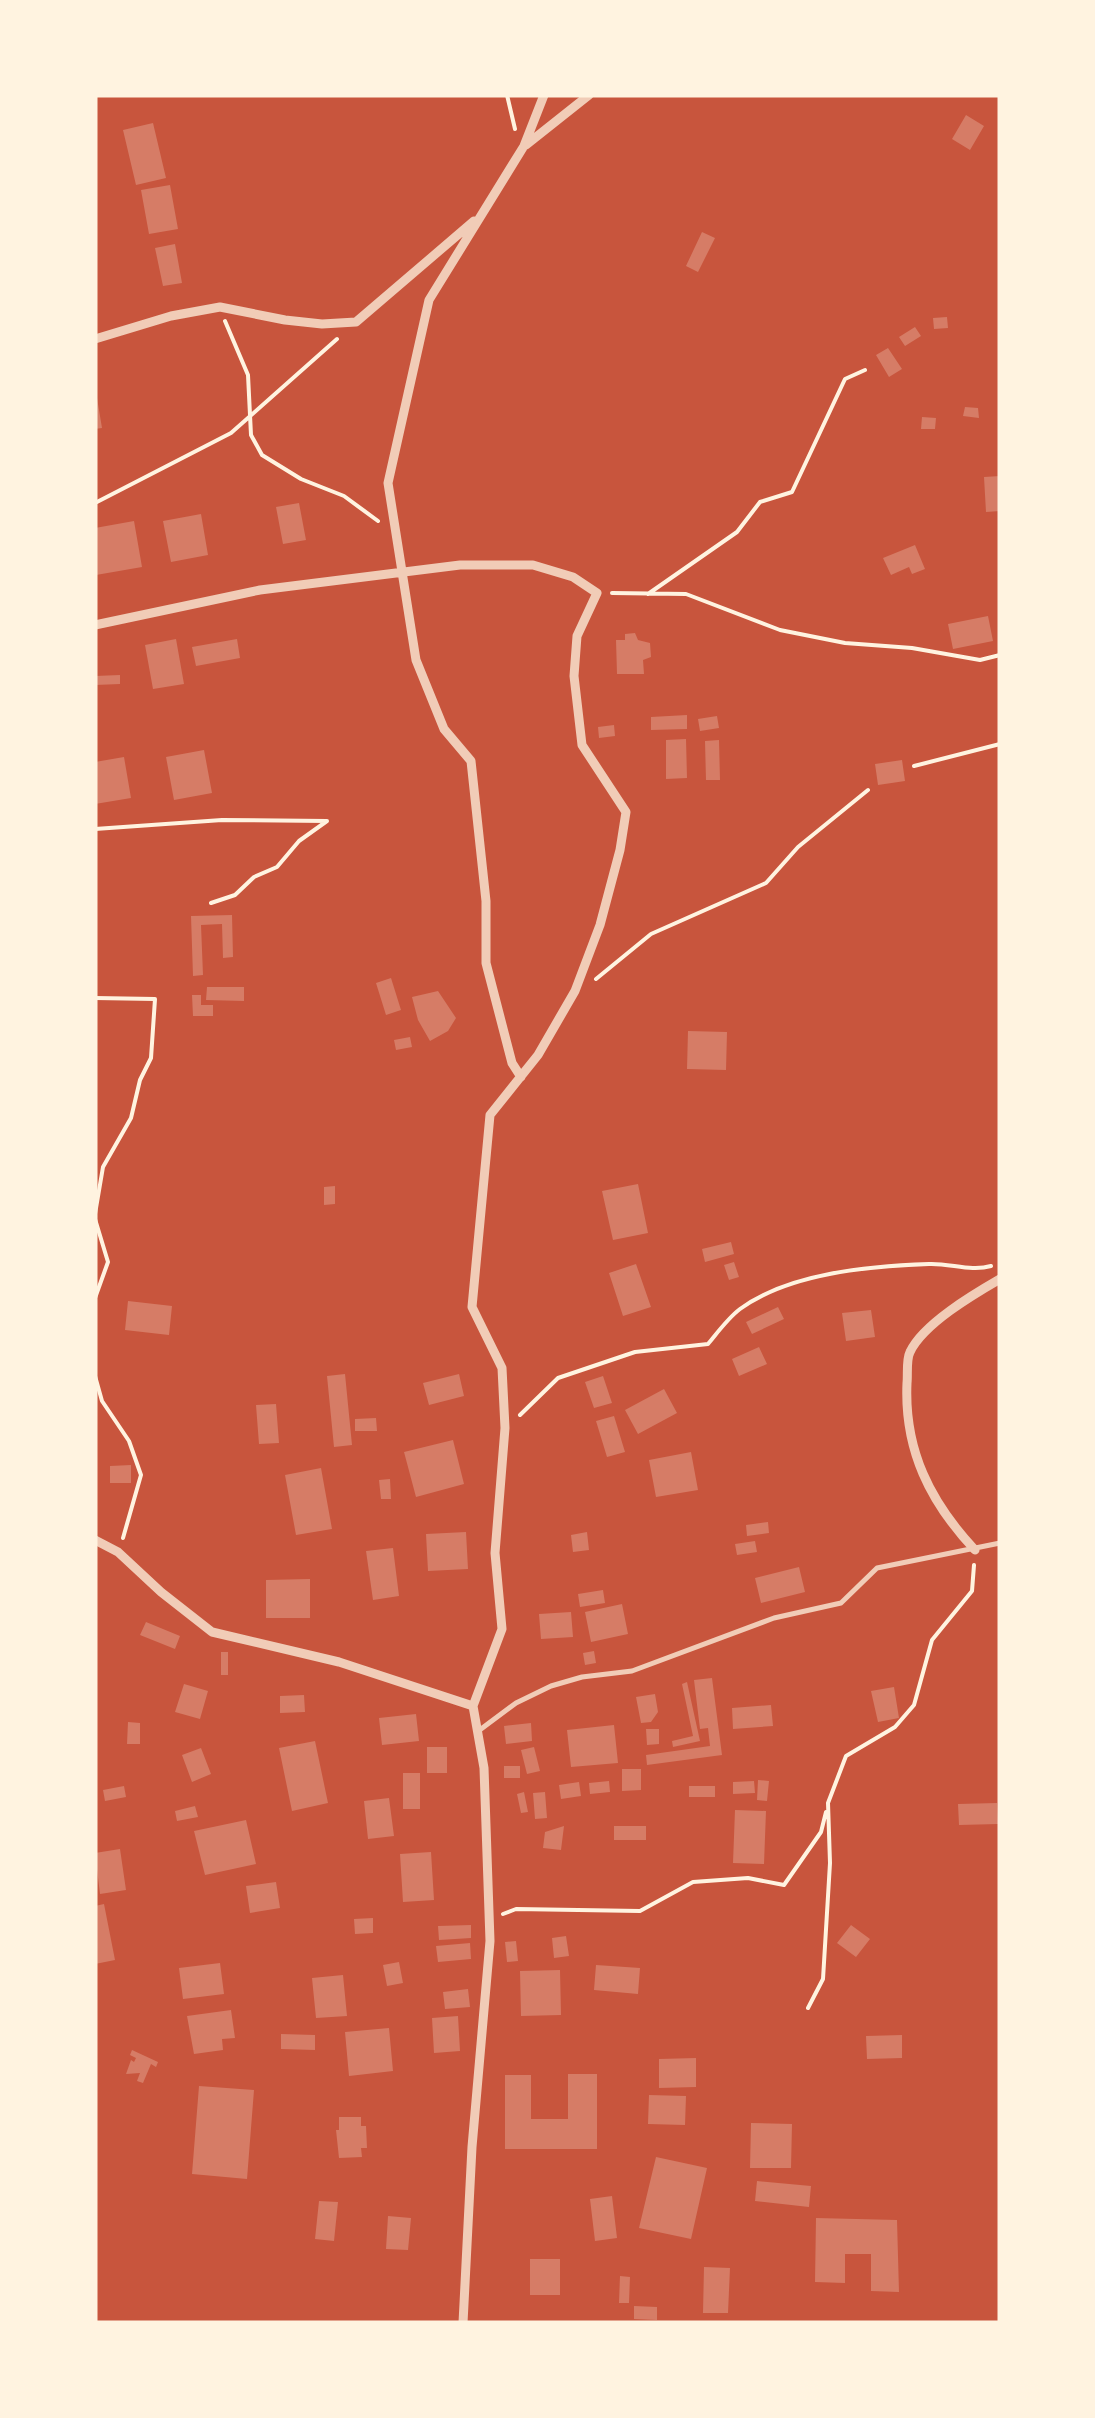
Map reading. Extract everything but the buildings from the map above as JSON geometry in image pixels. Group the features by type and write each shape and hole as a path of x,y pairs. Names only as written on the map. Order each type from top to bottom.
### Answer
{"street":[{"path":"520,1077 512,1062 486,963 486,900 470,760 444,729 416,660 388,483 429,300 524,146 544,95"},
{"path":"524,146 589,95"},
{"path":"95,339 171,316 220,307 304,322 356,322 484,213"},
{"path":"95,625 260,590 460,565 533,565 573,577 598,593 577,636 574,676 582,745 626,812 620,850 600,926 575,990 538,1055 490,1115 472,1307 502,1368 505,1428 495,1553 502,1629 473,1706 484,1768 489,1920 463,2323"},
{"path":"975,1550 948,1522 921,1470 908,1432 908,1353 927,1330 975,1293 1000,1280"},
{"path":"95,1540 118,1552 212,1632 339,1662 473,1706"}],"lane":[{"path":"477,1732 516,1702 552,1686 632,1671 774,1618 841,1603 877,1568 1000,1543"}],"path":[{"path":"507,95 513,125 524,146"},
{"path":"220,307 248,375 251,435 262,455 301,480 344,496 398,536"},
{"path":"95,503 231,433 356,322"},
{"path":"648,594 737,532 760,502 792,492 845,379 865,370"},
{"path":"598,593 686,594 780,630 845,643 912,648 980,660 1000,655"},
{"path":"914,766 1000,744"},
{"path":"575,990 595,980 651,934 766,883 798,847 868,790"},
{"path":"95,829 222,820 327,821 299,841 277,867 254,877 234,895 211,902"},
{"path":"95,998 155,999 151,1058 140,1080 131,1118 103,1167 95,1216 108,1262 95,1298"},
{"path":"505,1428 558,1378 635,1352 708,1344 739,1310 792,1282 897,1266 934,1263 980,1269 1000,1264"},
{"path":"95,1376 102,1401 129,1441 141,1476 118,1552"},
{"path":"489,1920 516,1909 640,1911 692,1882 748,1878 784,1885 822,1832 828,1803 846,1756 895,1727 914,1705 932,1640 972,1591 975,1550"},
{"path":"808,2008 823,1979 830,1864 828,1803"}]}
